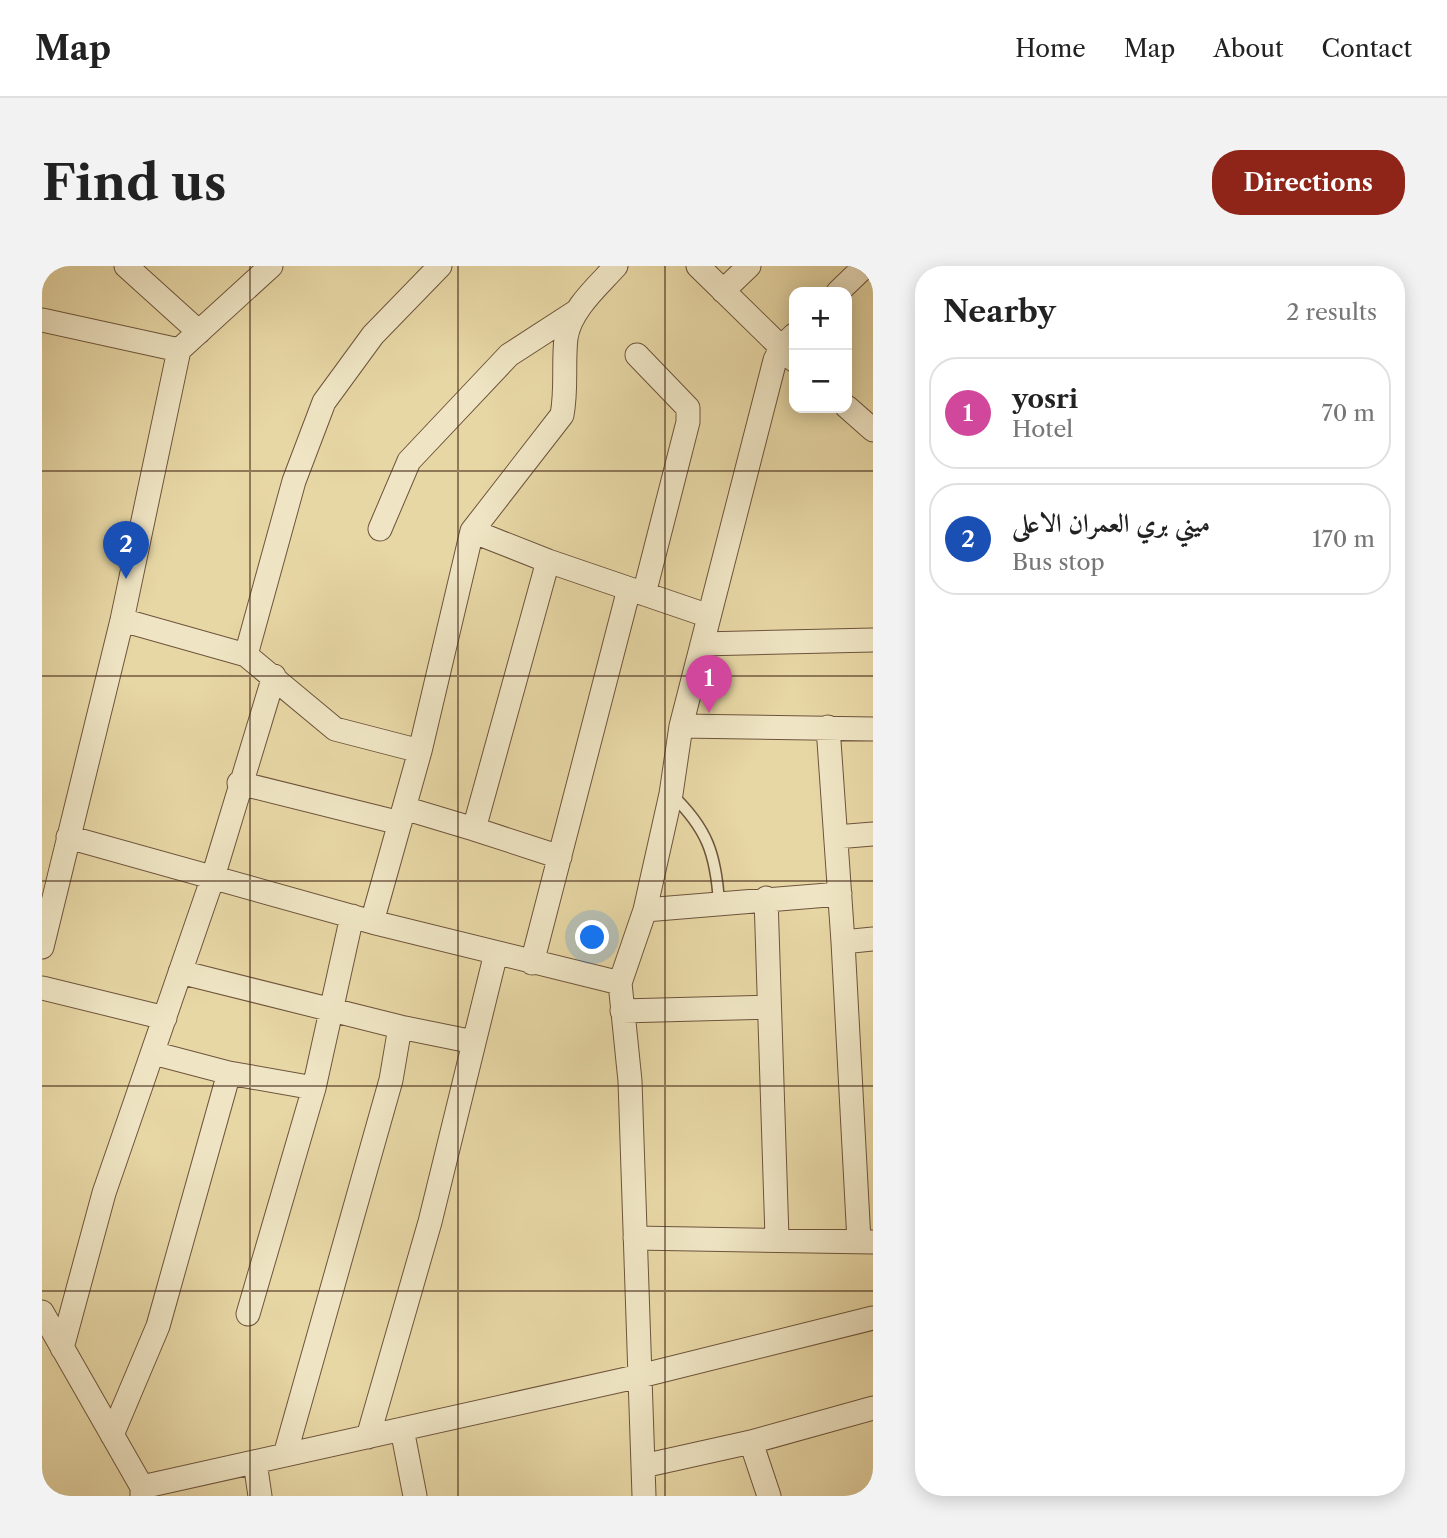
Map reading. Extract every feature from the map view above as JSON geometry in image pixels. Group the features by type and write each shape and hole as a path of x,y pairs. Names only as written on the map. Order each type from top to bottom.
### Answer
{"street":[{"path":"126,266 198,332"},
{"path":"42,947 122,620 179,351 271,266"},
{"path":"246,655 294,481 324,401 373,335 440,266"},
{"path":"380,529 409,461 509,355 577,310 616,266"},
{"path":"698,266 789,347"},
{"path":"723,291 748,266"},
{"path":"843,287 865,266"},
{"path":"248,1314 314,1088 332,1009 362,919 402,816 472,531 562,415 566,397 566,335 577,310"},
{"path":"42,320 179,351"},
{"path":"644,1496 630,1081 620,983 645,911 671,794 681,726 709,616 789,350"},
{"path":"532,963 560,856 688,422 688,408 636,355"},
{"path":"852,411 873,430"},
{"path":"472,531 548,561 709,616"},
{"path":"474,828 548,561"},
{"path":"122,620 246,655 335,729 420,751"},
{"path":"702,644 873,640"},
{"path":"62,1348 104,1193 213,877 239,783 274,676"},
{"path":"681,726 873,729"},
{"path":"635,1238 776,1238 866,1242 828,727"},
{"path":"239,783 474,828 560,856"},
{"path":"836,837 873,834"},
{"path":"68,837 362,919 620,983"},
{"path":"645,911 766,898 840,894"},
{"path":"766,898 776,1238"},
{"path":"843,942 873,939"},
{"path":"368,1437 430,1222 496,953"},
{"path":"180,972 400,1027 474,1042"},
{"path":"42,988 164,1018"},
{"path":"622,1011 769,1007"},
{"path":"285,1455 391,1080 400,1027"},
{"path":"153,1053 229,1073 314,1088"},
{"path":"112,1435 158,1326 229,1073"},
{"path":"42,1312 142,1491 285,1455 640,1377 873,1318"},
{"path":"643,1466 751,1442 873,1408"},
{"path":"402,1429 415,1496"},
{"path":"751,1442 769,1496"},
{"path":"255,1462 260,1496"}],"lane":[{"path":"671,794 694,816 708,842 716,868 719,903"}],"place":[{"name":"ميني بري العمران الاعلى","path":"126,579"},
{"name":"yosri","path":"709,713"}]}
